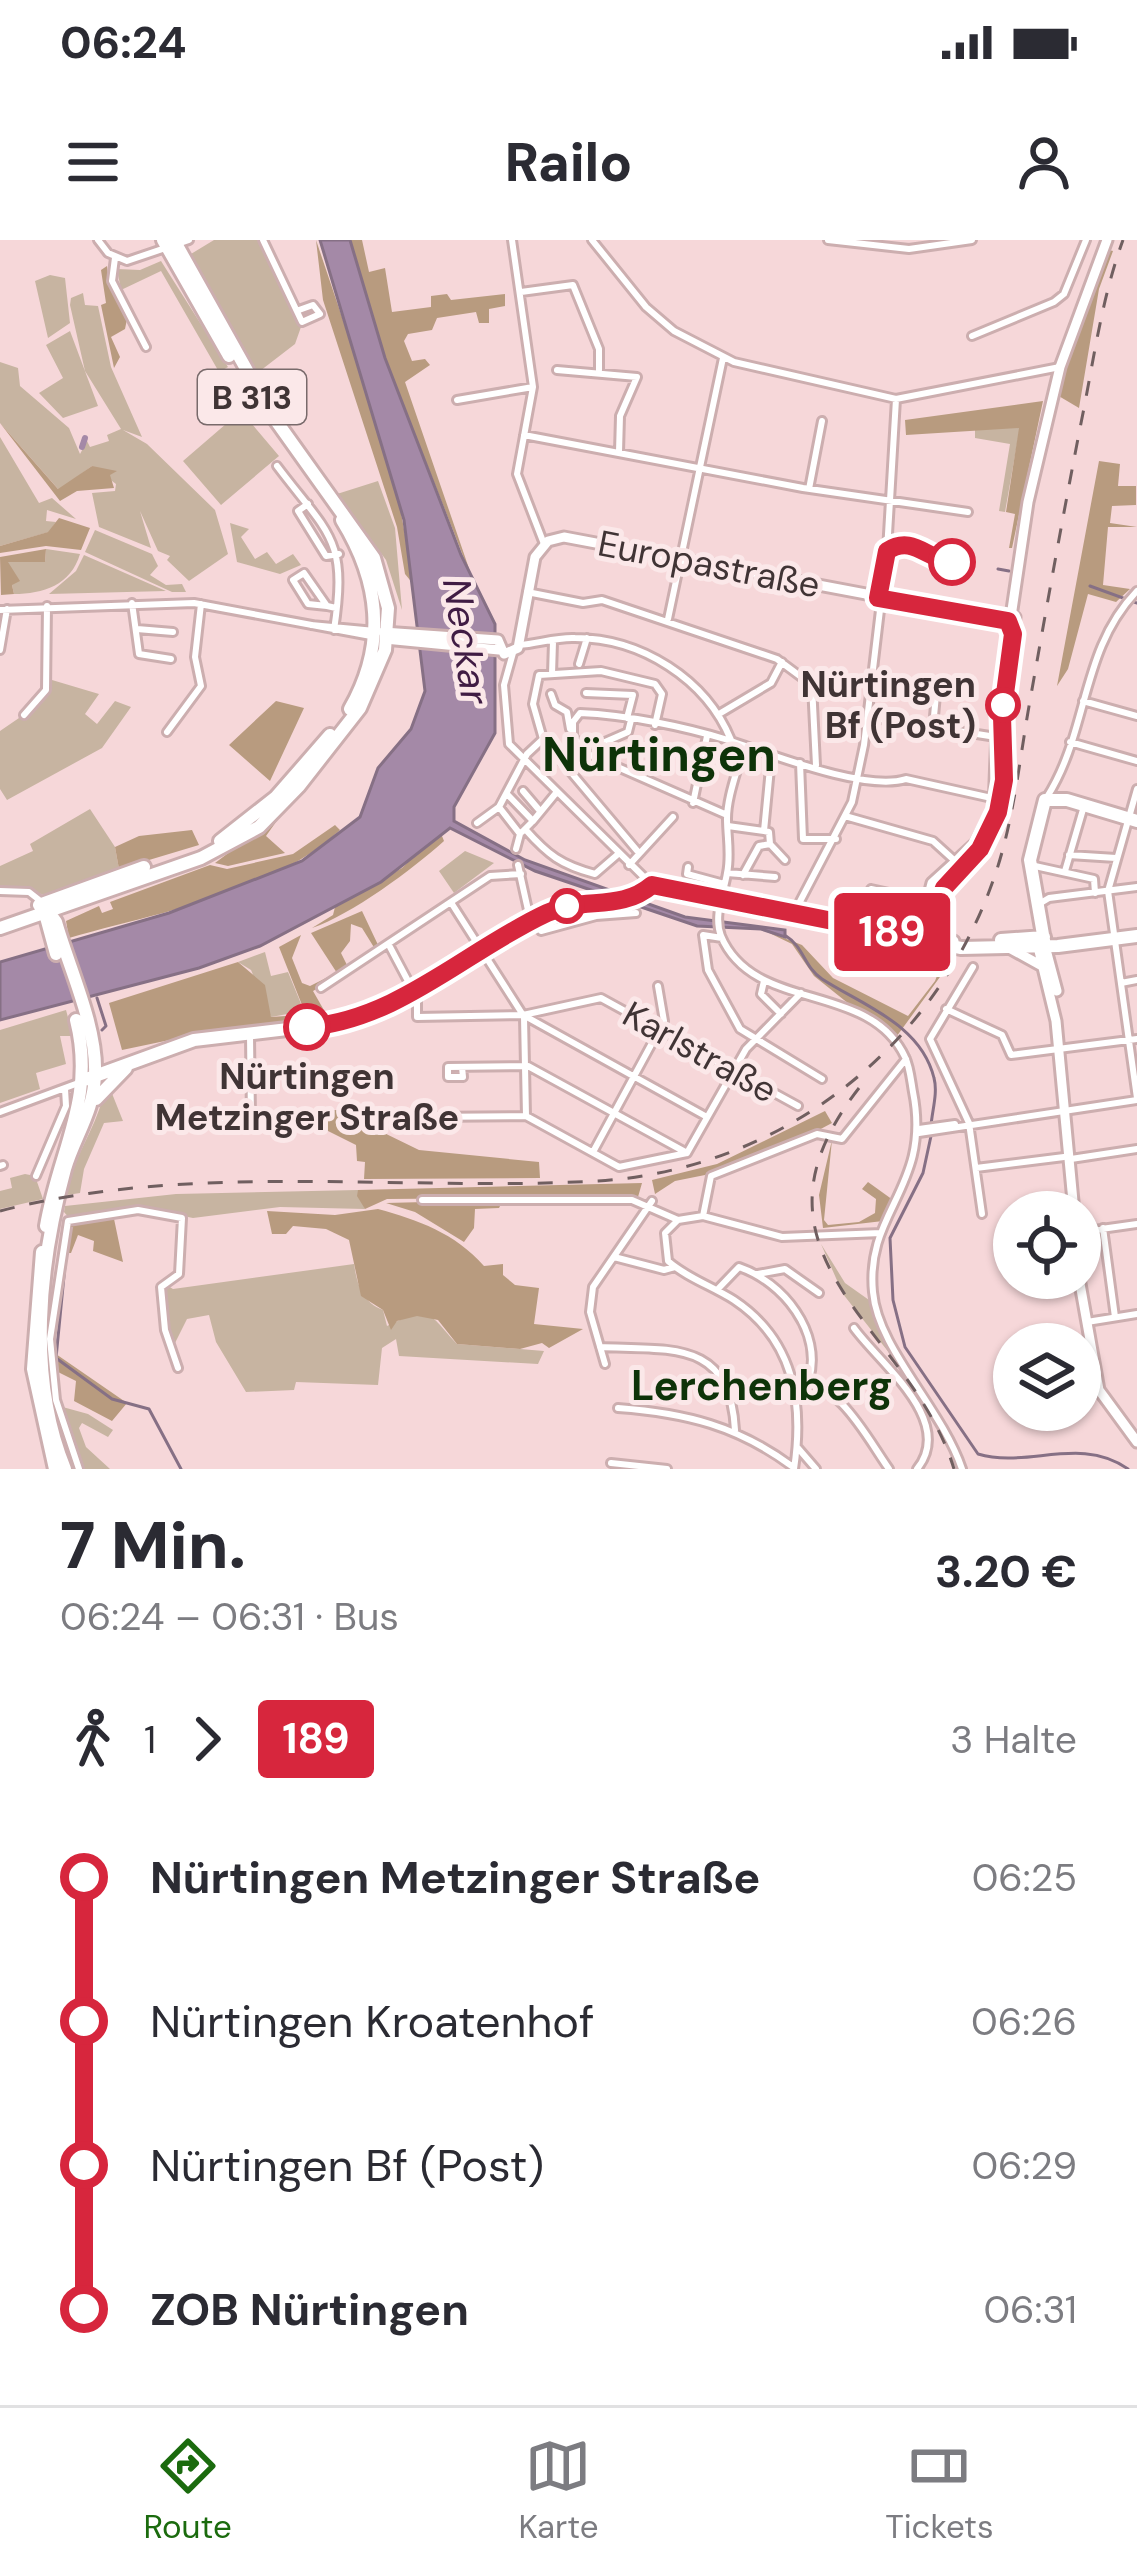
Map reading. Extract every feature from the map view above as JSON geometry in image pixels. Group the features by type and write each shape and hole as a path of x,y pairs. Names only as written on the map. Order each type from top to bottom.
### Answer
{"main road":[{"path":"958,866 983,833 996,799 996,737 1015,584 1060,367 1107,240"},
{"name":"B 313","path":"48,914 214,844 280,800 344,717 393,636 357,546 274,434 174,243"},
{"name":"Europastraße","path":"544,544 575,538 878,598 1011,618"},
{"path":"514,642 544,544"},
{"path":"382,608 393,636"},
{"path":"921,937 930,900 996,819 1004,780 1011,618"},
{"path":"393,636 498,646 514,642"},
{"path":"375,669 393,636"},
{"path":"498,646 514,642"},
{"path":"996,737 1002,751"},
{"path":"1072,1191 1063,1048 1031,866 1034,826 1045,800 1067,800 1132,820"},
{"name":"B 313","path":"48,914 140,872"},
{"path":"91,1076 194,1040 355,1021 533,920 567,906 624,903 647,888 795,911 967,948 1137,936"},
{"path":"930,900 937,930 954,941"},
{"path":"921,937 933,913"},
{"path":"0,925 48,914"},
{"path":"0,925 48,914"},
{"path":"48,914 91,1076 55,1174 33,1317 36,1393 55,1469"},
{"path":"921,937 1044,943"},
{"path":"1044,943 1047,968"},
{"path":"1007,947 1047,968"},
{"path":"83,1033 92,1048 92,1105"},
{"path":"92,1048 127,1065"},
{"path":"65,1469 46,1406 42,1319 63,1178 92,1105 127,1065"},
{"path":"1081,1299 1099,1390 1137,1442"}],"street":[{"path":"98,240 115,258 135,261 174,243"},
{"path":"263,240 299,310"},
{"path":"512,240 533,387 517,466 519,491 544,544"},
{"path":"592,240 646,307 674,332 723,358 896,398 1060,367"},
{"path":"828,240 888,244 972,240"},
{"path":"972,336 1054,302 1064,293 1086,240"},
{"path":"115,258 112,281 146,347"},
{"path":"520,292 573,285 599,349 599,370"},
{"path":"668,619 723,358"},
{"path":"557,370 599,370 637,377 620,416 619,452"},
{"path":"457,400 533,387"},
{"path":"795,911 838,836 864,745 887,551 886,502 896,398"},
{"path":"809,489 822,421"},
{"path":"524,435 809,489 968,512"},
{"path":"277,466 339,554 335,628"},
{"path":"308,504 298,511 316,542 326,556 339,554"},
{"path":"327,606 304,573 293,580 308,604 338,608"},
{"path":"527,592 583,603 602,600 782,662 807,678 813,694 816,765"},
{"path":"1045,800 1070,742 1099,643 1131,597"},
{"path":"132,603 139,654 171,659"},
{"path":"167,732 201,686 195,657 201,604"},
{"path":"0,650 3,610 47,606 201,604 308,626 393,636"},
{"path":"24,715 46,691 47,606"},
{"path":"352,627 382,608"},
{"path":"335,628 393,636"},
{"path":"136,629 173,632"},
{"path":"578,666 587,638"},
{"path":"647,888 504,733 506,668 514,642 587,638 661,662 691,682 719,714 731,741"},
{"path":"552,674 553,640"},
{"path":"498,646 506,668"},
{"path":"719,714 771,682 782,662"},
{"path":"639,853 543,740 533,704 539,675 578,666 658,686 655,725"},
{"path":"933,727 937,684"},
{"path":"597,714 600,692"},
{"path":"586,693 633,695 628,733 605,742"},
{"path":"551,694 555,705 567,712 570,729 588,754 727,815"},
{"path":"1082,701 1137,716"},
{"path":"570,729 580,713 629,718 731,741 771,758 857,778 892,785 906,779 996,799"},
{"path":"868,717 996,737"},
{"path":"693,803 707,736"},
{"path":"477,823 499,807 524,759 543,740"},
{"path":"1070,742 1137,761"},
{"path":"743,748 727,815 728,873 720,899 721,934 764,981 860,1013 906,1059 923,1127 913,1169 881,1233 872,1274 877,1315 894,1352 928,1397 962,1469"},
{"path":"764,831 771,758"},
{"path":"800,763 803,838 838,836"},
{"path":"1056,782 1067,800"},
{"path":"923,1127 1137,1099 1133,1040 1108,891 1132,820 1137,789"},
{"path":"523,791 540,811"},
{"path":"516,849 522,831 556,793"},
{"path":"507,794 532,820"},
{"path":"629,865 674,814 682,798"},
{"path":"1065,872 1084,805"},
{"path":"499,807 551,859 570,867 602,872 619,854"},
{"path":"509,821 522,809"},
{"path":"845,816 933,841 958,866"},
{"path":"728,826 769,832 773,854 785,860"},
{"path":"743,874 759,846 770,844"},
{"path":"1069,855 1116,857"},
{"path":"1031,866 1094,879 1095,893"},
{"path":"688,867 688,874 724,884"},
{"path":"321,988 390,947 490,876 519,870 533,920 547,931 596,916 636,914"},
{"path":"728,873 775,877"},
{"path":"1037,911 1049,898 1137,887"},
{"path":"865,926 871,889 930,900"},
{"path":"0,891 29,892 48,914"},
{"path":"452,904 524,1015 707,1117"},
{"path":"721,934 703,935 702,950 729,1013 753,1041 822,1079"},
{"path":"390,947 413,990 417,1017 524,1015"},
{"path":"973,967 932,1028 931,1045 967,1124 982,1214"},
{"path":"1121,982 1137,980"},
{"path":"764,981 761,994 781,1014"},
{"path":"593,1152 664,1021 658,986"},
{"path":"424,1118 526,1116 620,1167 687,1153 753,1041 801,993"},
{"name":"Karlstraße","path":"524,1015 601,998 798,1106"},
{"path":"945,1009 1002,1035 1008,1054 1133,1040"},
{"path":"524,1015 526,1116"},
{"path":"250,1033 251,1121"},
{"path":"703,1216 711,1176 817,1134 840,1140 906,1059"},
{"path":"463,1067 525,1066 687,1153"},
{"path":"0,1112 91,1076"},
{"path":"36,1176 66,1106 64,1088"},
{"path":"916,1108 923,1127"},
{"path":"199,1121 306,1116"},
{"path":"923,1127 938,1127"},
{"path":"976,1168 1137,1149"},
{"path":"422,1200 632,1200 678,1220 703,1216 782,1237 881,1233"},
{"path":"605,1364 590,1296 651,1205"},
{"path":"79,1469 54,1391 50,1339 68,1221 138,1210 182,1218 178,1274 161,1287 165,1330 178,1368"},
{"path":"618,1408 672,1412 735,1430 794,1469 794,1379 772,1333 717,1290 675,1267 662,1241 678,1220"},
{"path":"1115,1317 1103,1228 1137,1224"},
{"path":"614,1257 664,1270 675,1267"},
{"path":"717,1290 739,1267 758,1274 797,1312 807,1329 809,1380"},
{"path":"758,1274 785,1269 819,1293"},
{"path":"1084,1322 1137,1314"},
{"path":"854,1328 917,1406 930,1441 917,1469"},
{"path":"600,1348 654,1350 710,1361 728,1383 735,1430"},
{"path":"794,1379 809,1380 844,1406 889,1469"},
{"path":"917,1406 928,1397"},
{"path":"797,1447 816,1469"},
{"path":"611,1462 667,1469"}],"shaded area":[{"path":"214,240 258,240 301,327 295,344 256,374 186,257"},
{"path":"316,240 393,468 414,585 405,574 397,527 323,300"},
{"path":"350,240 362,240 369,272 385,268 392,312 431,307 431,296 447,294 451,300 505,294 505,306 489,309 489,323 479,323 476,312 437,318 432,330 408,334 404,341 412,361 425,359 430,365 405,382 475,586 385,358"},
{"path":"1109,250 1113,251 1099,289 1079,408 1057,395"},
{"path":"161,261 228,367 219,372 161,271 121,290 117,269 140,270"},
{"path":"107,266 109,283 127,319 125,329 111,337 120,357 114,368 101,305 106,303 101,270"},
{"path":"50,275 65,278 70,323 48,338 35,281"},
{"path":"83,293 85,305 98,306 111,367 142,437 123,430 147,444 215,510 228,554 189,581 167,560 170,556 158,551 140,511 151,548 99,527 92,493 115,491 116,484 92,466 59,490 0,423 0,362 18,368 20,386 69,428 80,454 87,441 90,447 109,441 107,435 121,429 85,371 70,305 71,298"},
{"path":"70,331 98,406 63,418 39,393 63,378 46,345"},
{"path":"1043,401 1009,548 1015,514 1006,512 1019,428 906,435 905,420"},
{"path":"241,411 279,456 221,505 183,461"},
{"path":"0,423 58,489 92,466 117,471 110,475 114,488 77,491 60,501"},
{"path":"1020,427 1005,512 999,511 1010,444 975,438 975,429"},
{"path":"0,437 39,503 52,498 76,519 47,510 46,521 56,522 49,532 0,546"},
{"path":"1099,461 1120,464 1118,486 1136,486 1136,505 1112,506 1110,523 1137,527 1108,527 1103,585 1130,589 1116,602 1088,594 1068,669 1057,686"},
{"path":"378,481 395,528 402,610 386,560 337,494"},
{"path":"59,518 90,528 81,550 46,546 0,553 0,546 48,532"},
{"path":"230,523 249,529 241,537 255,559 267,552 276,564 293,554 301,565 280,574 237,562"},
{"path":"95,530 152,554 158,566 150,575 166,585 182,584 186,592 172,592 85,552"},
{"path":"46,549 80,554 70,573 54,586 14,594 7,562 45,562"},
{"path":"46,549 45,562 8,562 20,581 12,585 14,594 1,595 0,557"},
{"path":"84,555 166,591 49,594 76,571"},
{"path":"52,680 99,694 85,714 97,724 115,701 131,707 102,748 7,800 0,789 0,731 38,705"},
{"path":"276,701 304,708 270,781 229,745"},
{"path":"90,809 115,847 119,869 50,895 0,889 0,866 33,851 30,844"},
{"path":"283,812 266,836 285,853 228,866 215,863"},
{"path":"335,825 340,830 312,852 247,886 69,938 66,921 99,906 102,913 113,909 110,902 210,865 227,869 293,854"},
{"path":"192,830 199,845 119,869 115,847 139,836"},
{"path":"440,831 444,841 399,877 345,913 312,928 333,915 335,907 402,868"},
{"path":"465,851 494,863 454,893 439,871"},
{"path":"362,911 379,947 375,949 362,928 351,924 350,941 341,953 348,967 337,973 311,933"},
{"path":"761,929 802,945 833,978 908,1016 935,981 946,953 956,955 894,1040 814,976 792,944"},
{"path":"301,935 292,958 302,983 310,986 332,975 334,979 313,991 329,1019 227,1028 122,1050 109,1003 238,962 265,985 271,1017 300,1015 304,1010 279,947"},
{"path":"265,952 271,976 288,972 304,1011 271,1017 251,970 238,962"},
{"path":"66,1010 73,1036 60,1036 66,1064 36,1073 40,1089 0,1103 0,1030"},
{"path":"111,1091 123,1121 104,1123 84,1169 80,1193 67,1195 103,1097"},
{"path":"337,1110 419,1150 539,1162 540,1178 364,1179 365,1162 357,1161 356,1145 316,1125 316,1111"},
{"path":"825,1111 832,1123 815,1132 710,1174 675,1181 655,1194 652,1180 717,1164"},
{"path":"832,1140 824,1220 828,1225 859,1222 875,1213 876,1199 862,1189 868,1182 893,1200 883,1221 823,1228 819,1195"},
{"path":"35,1176 43,1199 0,1209 0,1191 12,1188 10,1178"},
{"path":"642,1183 638,1197 387,1199 365,1209 357,1196 358,1190"},
{"path":"358,1190 365,1209 280,1207 193,1218 134,1206 70,1219 64,1212 65,1206 176,1194"},
{"path":"503,1200 499,1208 475,1209 474,1228 464,1242 415,1212 386,1203"},
{"path":"378,1209 435,1229 484,1266 503,1264 503,1275 515,1285 539,1288 534,1324 583,1329 549,1348 542,1343 520,1349 457,1344 438,1320 417,1316 397,1321 391,1330 383,1310 361,1296 349,1240 326,1229 293,1226 286,1234 272,1234 267,1211 335,1215"},
{"path":"113,1214 123,1262 93,1251 94,1241 78,1235 71,1253 64,1253 70,1222"},
{"path":"821,1244 845,1283 869,1300 882,1338 919,1391 843,1294"},
{"path":"354,1264 362,1291 383,1310 387,1326 423,1314 436,1320 457,1344 544,1351 538,1364 399,1356 396,1339 382,1348 378,1385 296,1382 294,1390 246,1392 216,1342 209,1315 187,1319 171,1351 163,1283 173,1289"},
{"path":"53,1352 127,1403 112,1421 74,1401 76,1381 54,1370"},
{"path":"59,1406 88,1414 113,1430 108,1437 82,1423 79,1428 86,1447 110,1469 80,1469"}],"water":[{"name":"Neckar","path":"320,240 350,240 385,358 461,555 495,624 495,733 454,807 454,821 525,860 685,917 785,930 785,937 761,929 697,926 535,871 450,828 381,882 260,946 199,968 0,1020 0,962 169,913 302,861 360,817 378,768 411,729 425,691 404,520"}],"waterway":[{"path":"82,447 85,438"},
{"path":"998,569 1009,571"},
{"path":"1090,586 1137,603"},
{"path":"786,936 822,979 888,1018 917,1043 935,1084 931,1126"},
{"path":"97,998 106,1026 102,1030"},
{"path":"931,1136 923,1173 890,1238 893,1300 905,1347 978,1454 997,1458 1091,1454 1128,1469"},
{"path":"67,1245 56,1358 112,1399 149,1409 181,1469"}],"railway":[{"path":"0,1211 73,1196 222,1182 523,1183 598,1181 663,1172 725,1154 783,1128 837,1093 885,1051 927,1003 963,949 998,867 1096,344 1123,240"},
{"path":"859,1088 823,1147 812,1199 820,1245 841,1288 932,1419 954,1469"}],"bus line":[{"name":"189","path":"307,1027 364,1017 550,911 632,901 652,885 918,938 925,935 944,888 980,849 998,812 1004,780 1002,716 1013,634 1008,621 878,598 887,551 893,546 910,544 939,561 952,562"}],"place":[{"name":"Nürtingen Bf (Post)","path":"1003,705"},
{"name":"Nürtingen Metzinger Straße","path":"307,1027"}],"district":[{"name":"Nürtingen","path":"659,754"},
{"name":"Lerchenberg","path":"762,1385"}]}
